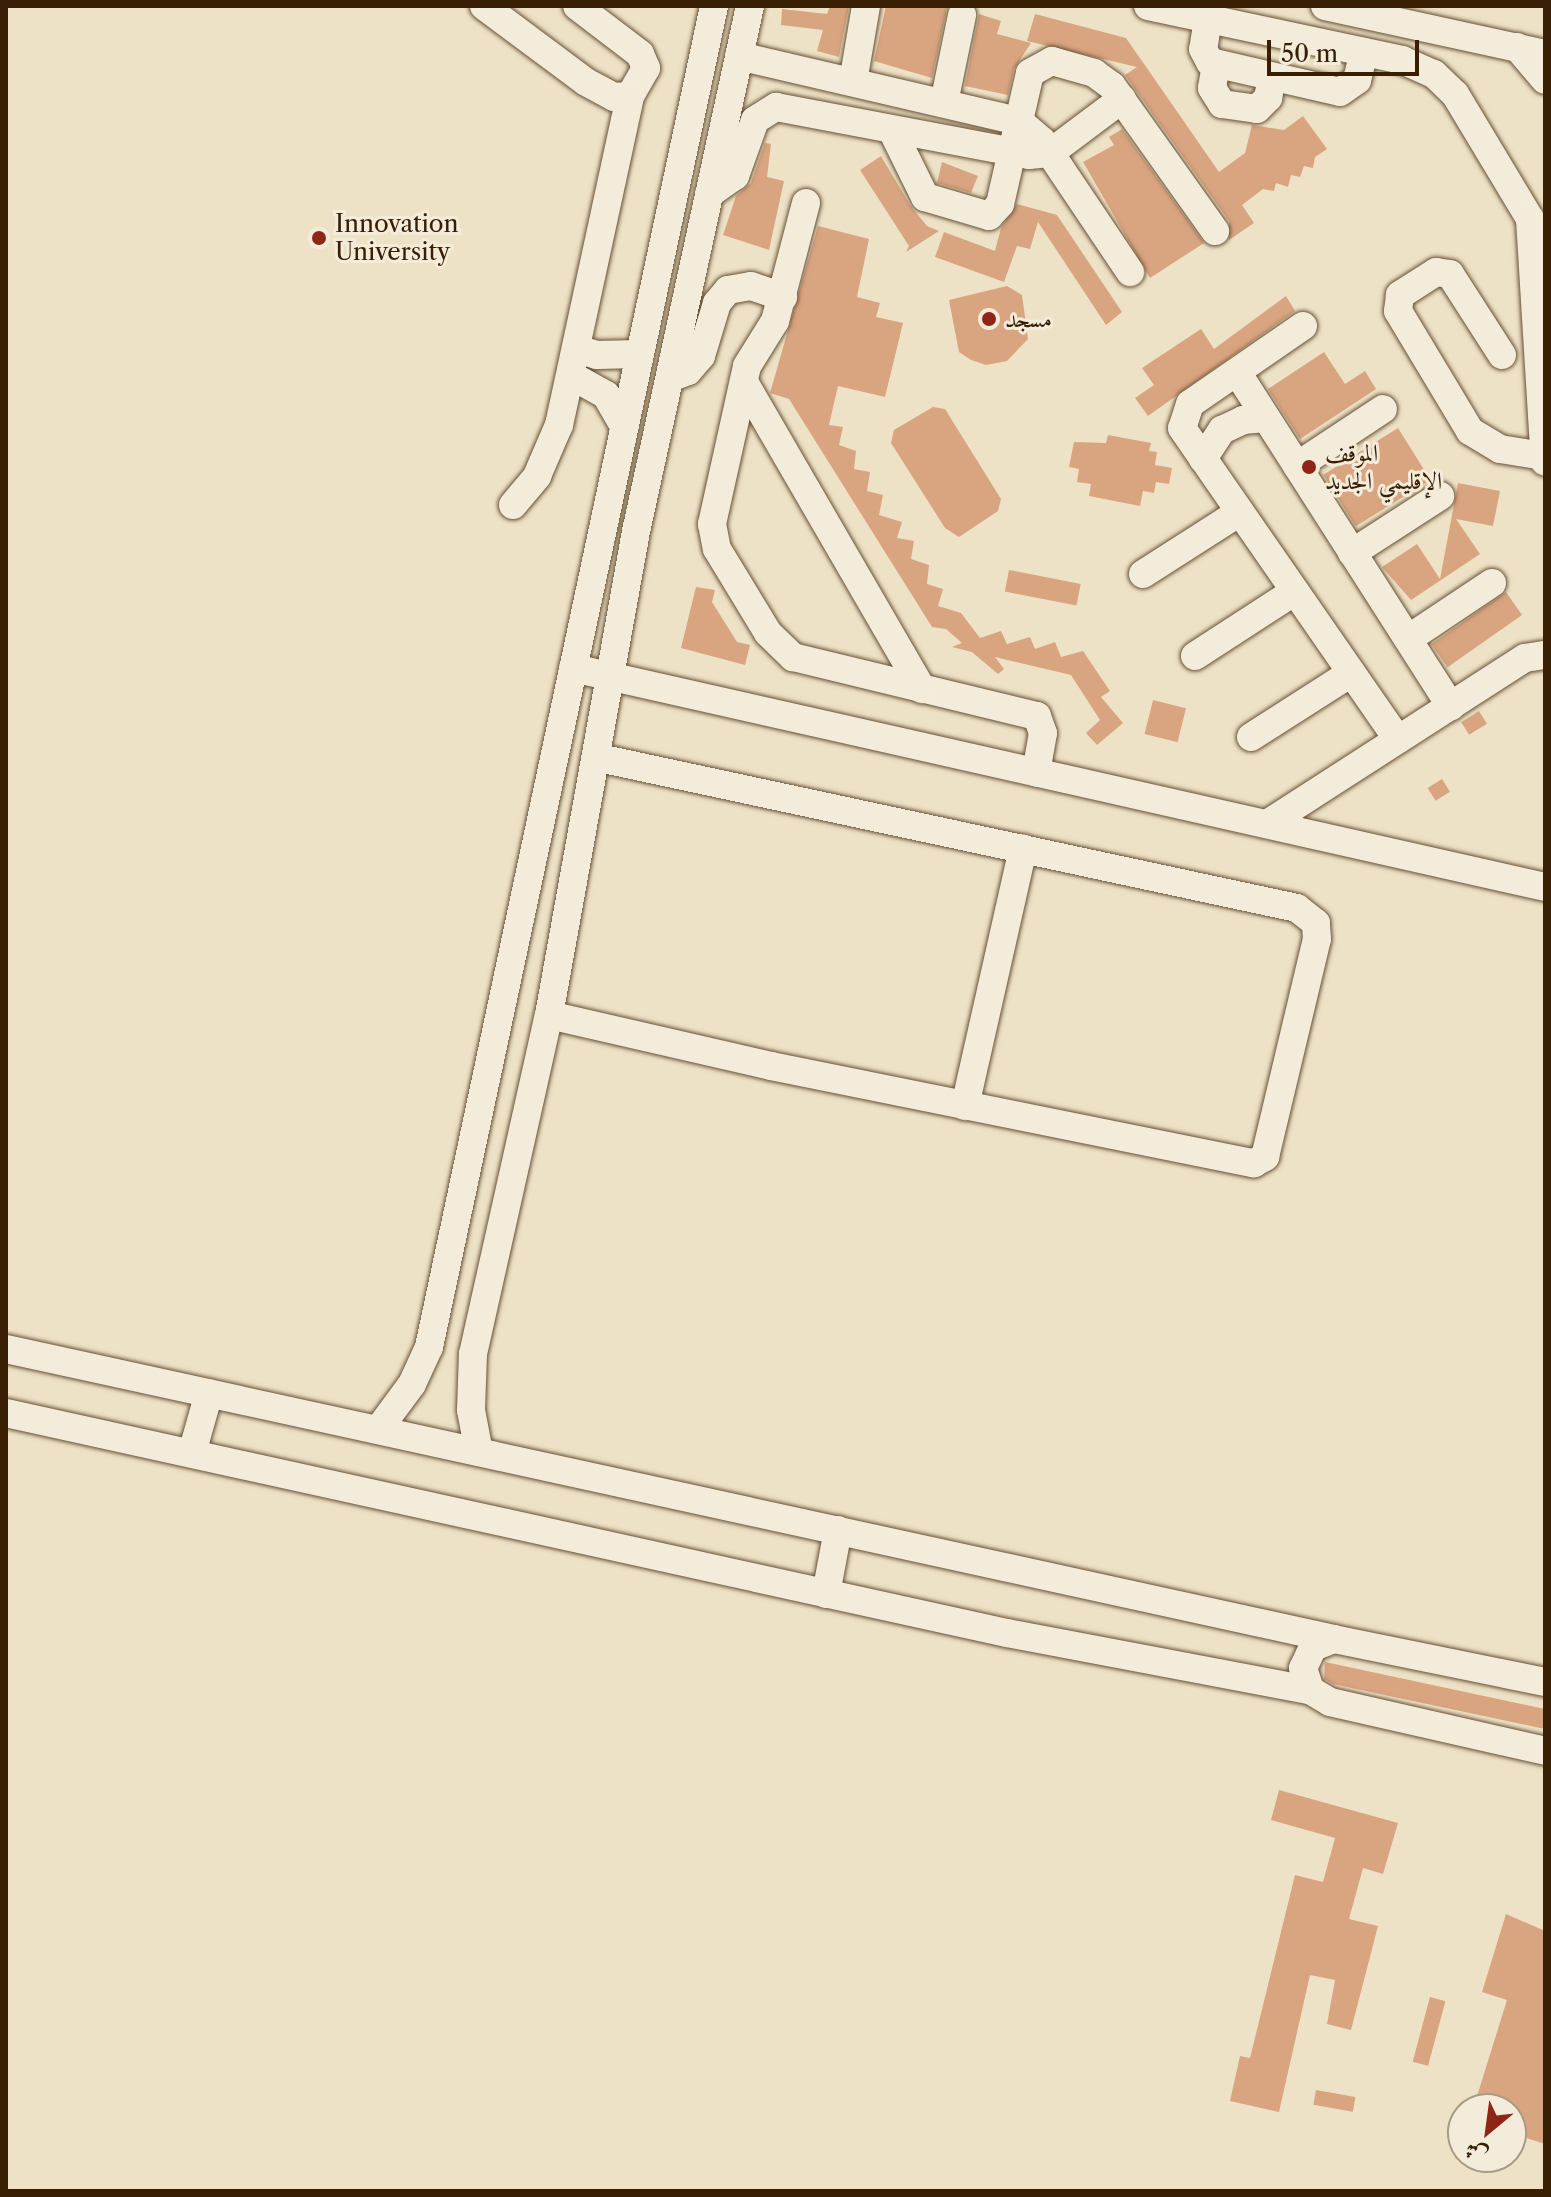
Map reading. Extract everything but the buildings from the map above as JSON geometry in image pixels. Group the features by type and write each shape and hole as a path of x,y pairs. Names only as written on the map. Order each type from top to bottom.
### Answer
{"street":[{"path":"484,6 586,82 614,97 630,96"},
{"path":"513,505 537,476 559,425 630,96 646,68 640,54 577,6"},
{"path":"378,1430 412,1384 429,1347 714,6"},
{"path":"479,1452 471,1371 549,1015 670,378 750,6"},
{"path":"853,82 866,6"},
{"path":"1148,6 1419,66 1455,94 1527,210 1535,313 1544,459 1513,454 1470,431 1398,311 1397,299 1436,272 1450,274 1496,345 1535,313"},
{"path":"1325,6 1545,54"},
{"path":"944,103 962,15"},
{"path":"1208,19 1203,49 1216,65 1215,97 1237,107 1261,107 1272,77 1344,91 1357,80 1364,52"},
{"path":"1517,47 1545,80"},
{"path":"739,56 1019,121 1050,153 1130,272"},
{"path":"892,130 925,197 989,216 1000,204 1030,73 1045,61 1100,76 1122,99 1215,231"},
{"path":"709,194 735,176 755,120 768,110 785,107 1011,155 1050,153 1122,99"},
{"path":"806,203 775,321 749,361 712,524 717,549 768,633 793,657 1037,716 1043,733 1036,772"},
{"path":"670,378 688,371 701,356 717,303 728,290 751,286 783,297"},
{"path":"1303,326 1182,414 1182,428 1398,740"},
{"path":"574,363 639,354"},
{"path":"574,363 606,395 624,426"},
{"path":"1237,372 1451,706"},
{"path":"744,382 922,689"},
{"path":"1297,466 1383,409"},
{"path":"1203,459 1222,430 1243,420 1266,418"},
{"path":"1352,553 1440,496"},
{"path":"1143,574 1240,512"},
{"path":"1408,639 1492,583"},
{"path":"1195,656 1295,591"},
{"path":"1267,824 1525,658 1545,655"},
{"path":"573,668 1545,887"},
{"path":"1251,737 1351,673"},
{"path":"549,1015 965,1106 1254,1163 1265,1157 1317,939 1316,923 1297,908 599,758"},
{"path":"545,796 549,814 561,829 578,826 588,813"},
{"path":"965,1106 1023,848"},
{"path":"521,910 533,899 549,894 556,898 567,921"},
{"path":"466,1172 512,1178"},
{"path":"6,1349 1334,1639 1545,1682"},
{"path":"192,1453 209,1393"},
{"path":"6,1413 826,1594 1310,1690 1330,1702 1545,1751"},
{"path":"826,1594 838,1530"},
{"path":"1310,1690 1303,1668 1306,1657 1313,1647 1334,1639"}],"place":[{"name":"Innovation University","path":"319,238"},
{"name":"مسجد","path":"989,319"},
{"name":"الموقف الإقليمي الجديد","path":"1309,467"}]}
